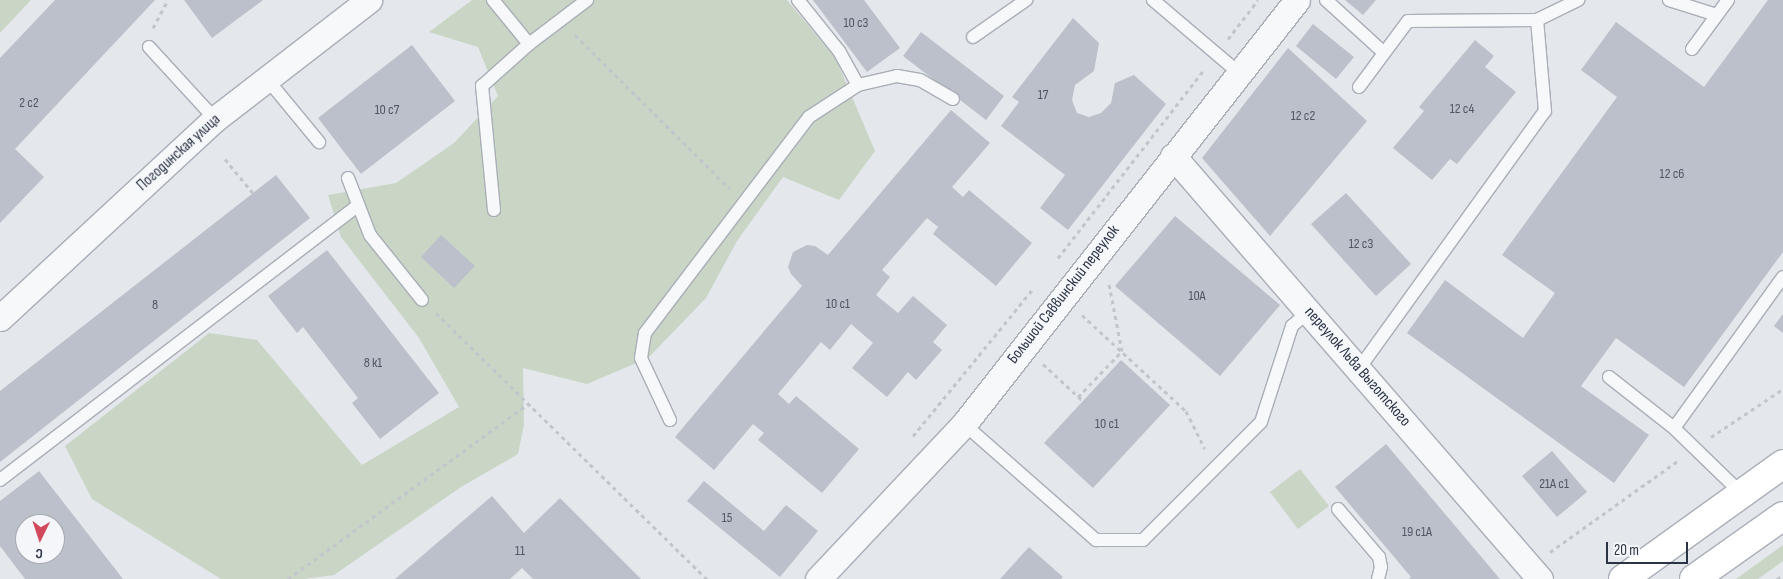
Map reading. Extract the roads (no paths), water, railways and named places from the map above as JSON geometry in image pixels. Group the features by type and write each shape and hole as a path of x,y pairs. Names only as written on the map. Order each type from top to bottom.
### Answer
{"main road":[{"path":"1623,579 1783,464"},
{"path":"1694,579 1783,516"}],"street":[{"name":"Погодинская улица","path":"0,318 215,119 369,0"},
{"name":"Большой Саввинский переулок","path":"818,579 964,424 1297,0"},
{"name":"переулок Льва Выготского","path":"1173,156 1358,370 1542,568"}],"lane":[{"path":"493,0 529,44"},
{"path":"494,210 482,86 529,44 587,0"},
{"path":"798,0 839,50 858,86"},
{"path":"973,37 1026,0"},
{"path":"1153,0 1239,73"},
{"path":"1326,0 1382,52"},
{"path":"1359,87 1382,52 1408,21 1537,20 1578,0"},
{"path":"1669,0 1717,15"},
{"path":"1692,49 1728,0"},
{"path":"1358,370 1545,111 1537,20"},
{"path":"149,46 215,119"},
{"path":"670,420 641,358 645,333 809,117 858,86 897,76 920,80 953,99"},
{"path":"267,79 319,142"},
{"path":"348,178 370,235 422,300"},
{"path":"0,480 358,205"},
{"path":"1674,428 1783,277"},
{"path":"964,424 1096,540 1143,540 1262,422 1292,326 1308,312"},
{"path":"1609,377 1696,447 1742,494"},
{"path":"1338,509 1379,557 1381,567 1378,579"}]}
